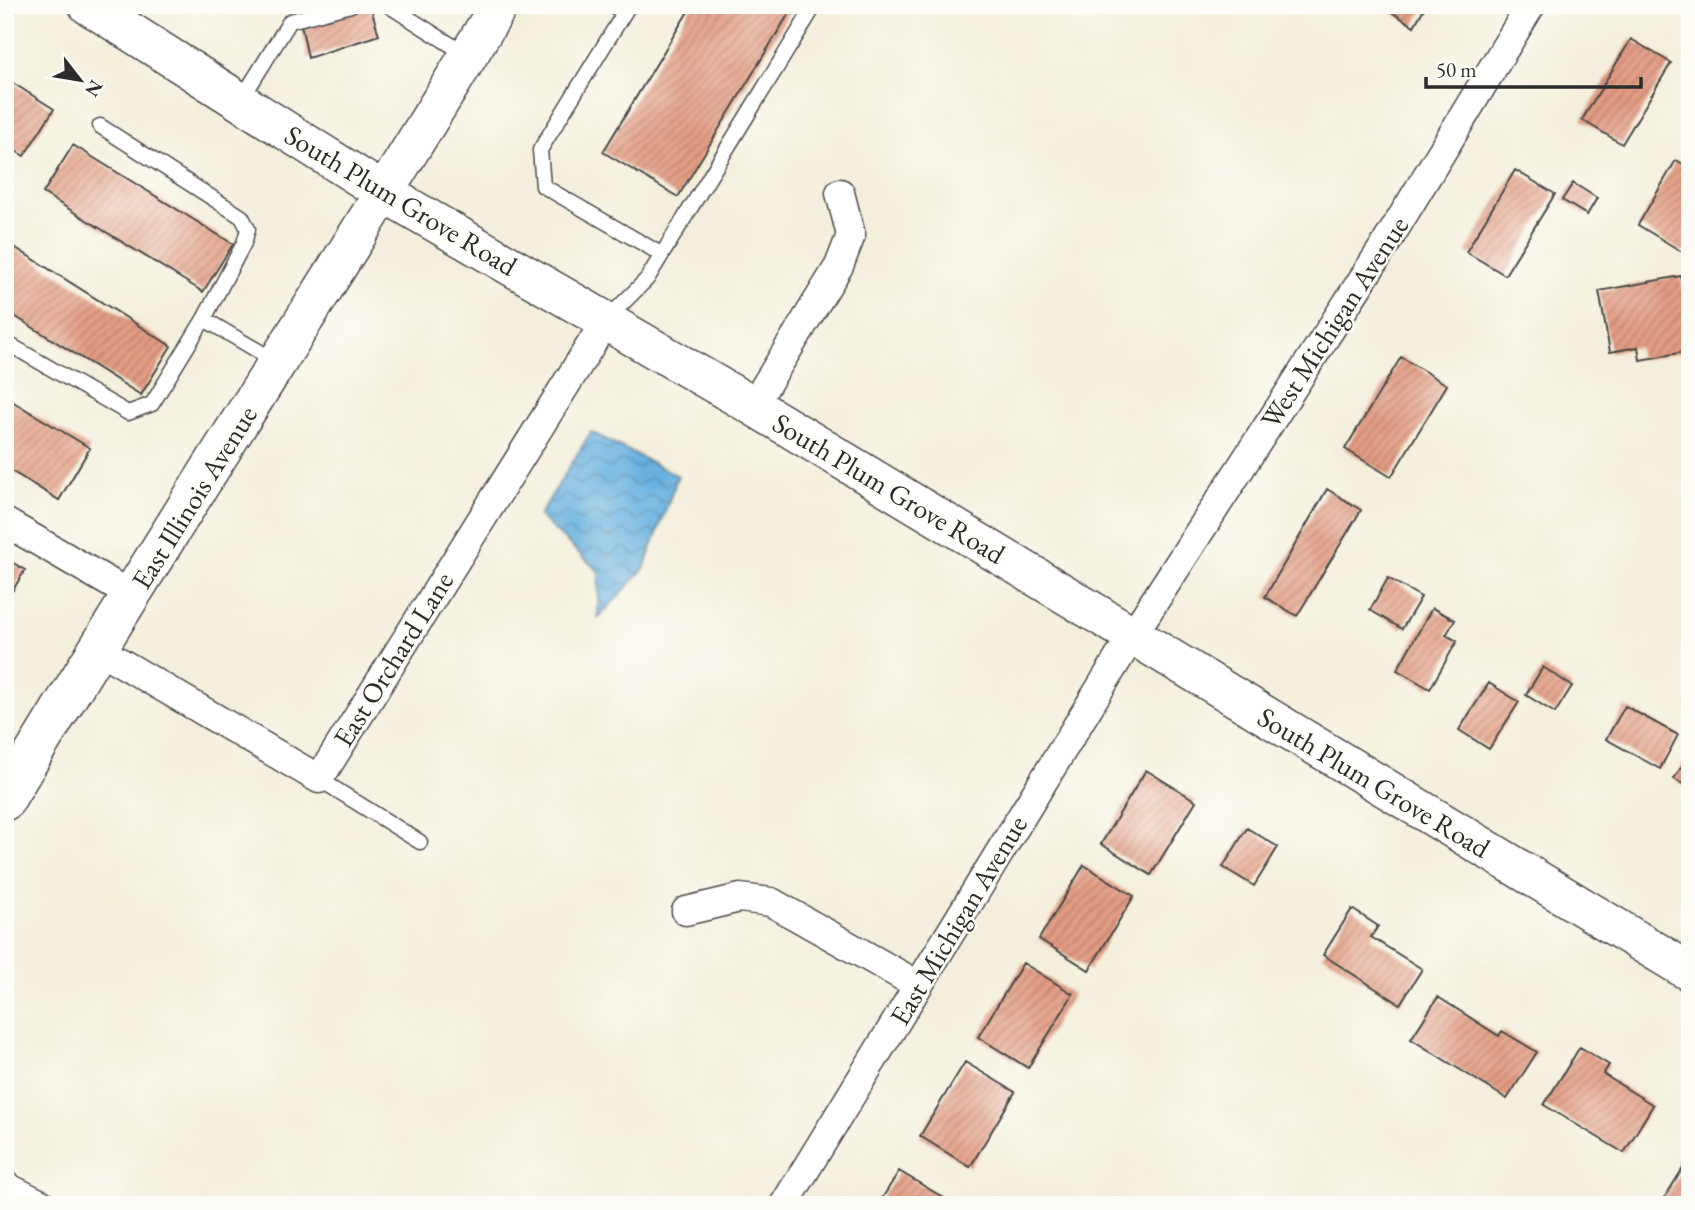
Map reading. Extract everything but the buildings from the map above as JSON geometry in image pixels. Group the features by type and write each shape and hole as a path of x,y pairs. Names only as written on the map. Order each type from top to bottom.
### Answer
{"main road":[{"name":"South Plum Grove Road","path":"88,5 386,194 753,407 1690,972"},
{"name":"East Illinois Avenue","path":"5,802 96,648 386,194 499,5"}],"street":[{"name":"West Michigan Avenue","path":"1132,635 1388,240 1531,5"},
{"path":"753,407 839,266 851,235 840,193"},
{"name":"East Orchard Lane","path":"96,648 319,779 605,322"},
{"path":"5,522 131,596"},
{"name":"East Michigan Avenue","path":"784,1205 1132,635"},
{"path":"686,911 740,898 771,902 918,985"},
{"path":"5,1185 43,1205"}],"lane":[{"path":"240,102 290,21 351,5"},
{"path":"388,5 469,56"},
{"path":"605,322 647,279 815,5"},
{"path":"622,8 540,149 542,186 661,254"},
{"path":"5,342 128,413 152,404 204,319 244,243 248,229 242,217 100,126"},
{"path":"204,319 278,362"},
{"path":"319,779 420,842"}],"water":[{"path":"591,432 678,476 644,569 598,618 599,572 539,516"}]}
